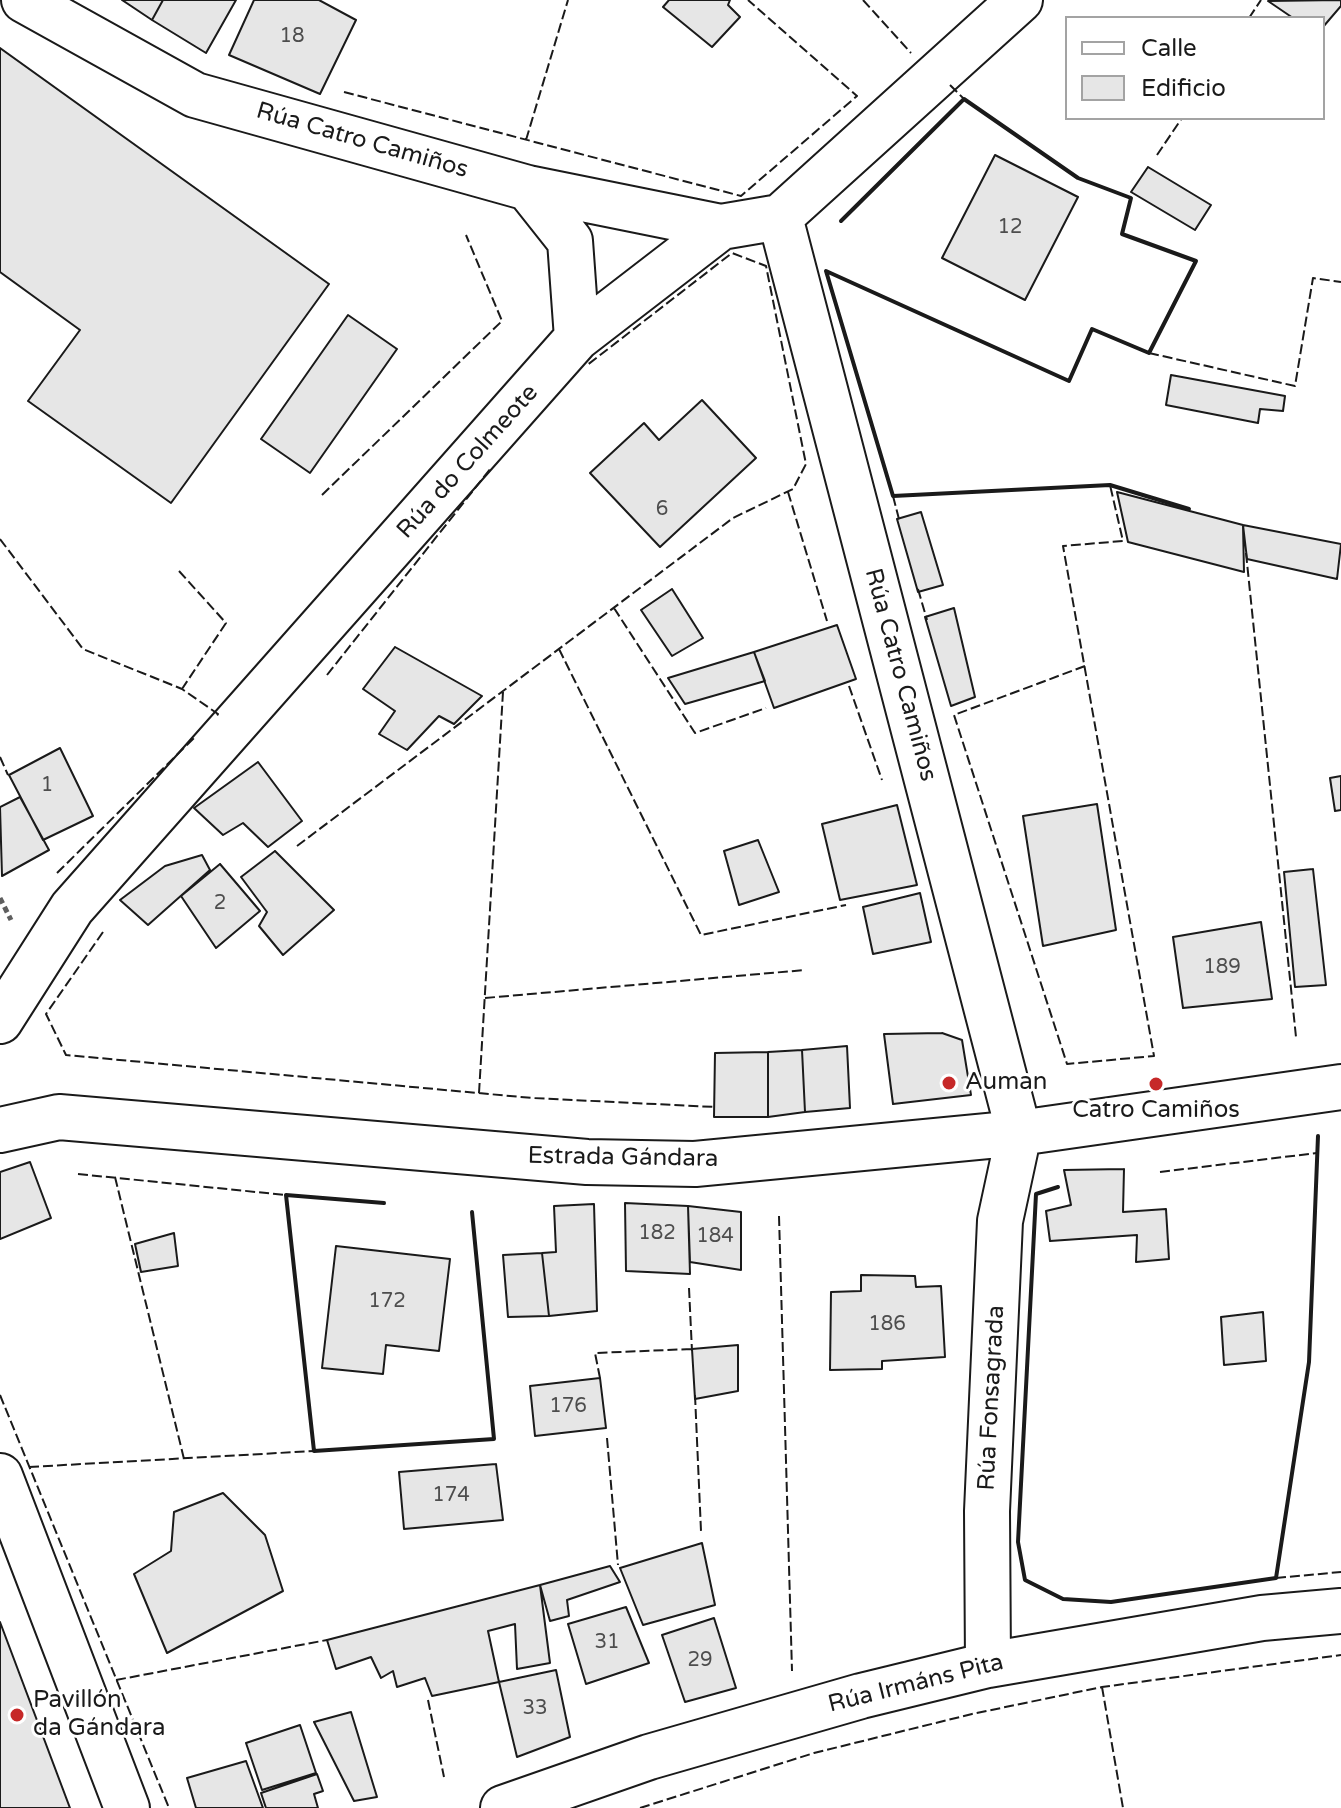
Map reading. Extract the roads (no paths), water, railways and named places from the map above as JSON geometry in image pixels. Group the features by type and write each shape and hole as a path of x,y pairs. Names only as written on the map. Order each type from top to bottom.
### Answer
{"street":[{"name":"Rúa Catro Camiños","path":"24,0 195,95 528,188 721,227"},
{"path":"780,217 1020,0"},
{"path":"528,188 570,241 577,338"},
{"name":"Rúa Catro Camiños","path":"780,217 1019,1133"},
{"name":"Rúa do Colmeote","path":"0,1021 72,908 577,338 721,227 780,217"},
{"name":"Estrada Gándara","path":"0,1130 59,1117 587,1162 695,1164 1019,1133 1341,1087"},
{"name":"Rúa Fonsagrada","path":"988,1665 987,1511 1000,1221 1019,1133"},
{"path":"0,1476 127,1808"},
{"name":"Rúa Irmáns Pita","path":"503,1808 649,1757 861,1696 988,1665 1262,1618 1341,1611"}],"place":[{"name":"Auman","path":"949,1083"},
{"name":"Catro Camiños","path":"1156,1084"},
{"name":"Pavillón da Gándara","path":"17,1715"}]}
